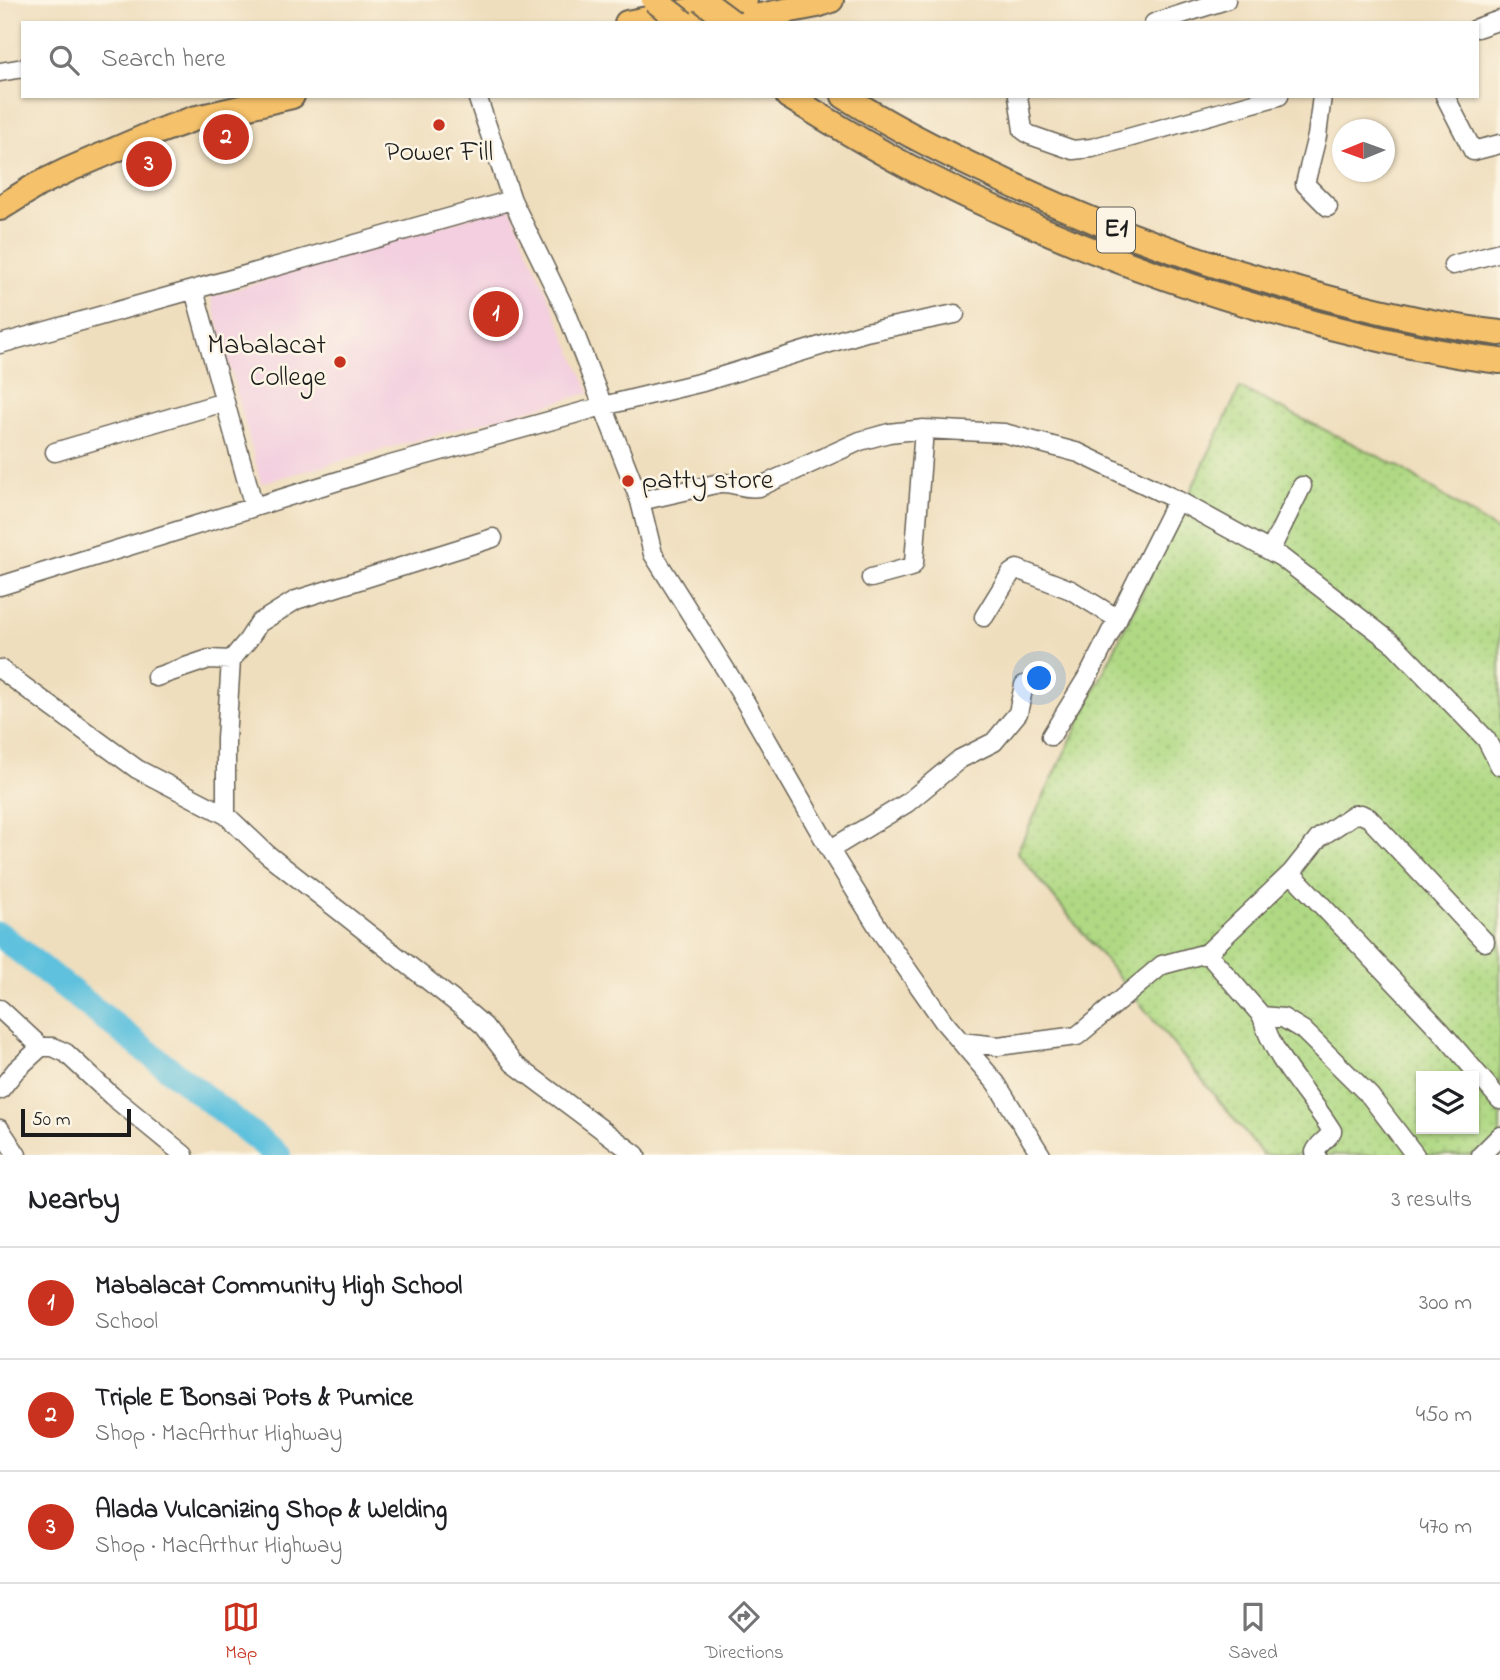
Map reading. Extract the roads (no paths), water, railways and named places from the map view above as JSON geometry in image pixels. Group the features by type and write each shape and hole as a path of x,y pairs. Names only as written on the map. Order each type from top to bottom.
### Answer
{"highway":[{"path":"654,0 681,21"},
{"path":"702,0 738,6"},
{"path":"733,21 831,0"},
{"path":"640,21 738,6"},
{"path":"0,208 29,189 68,170 154,133 193,119 283,98"},
{"name":"E1","path":"791,98 891,157 967,196 1141,268 1250,306 1374,338 1500,361"},
{"name":"E1","path":"847,98 878,118 957,159 1043,200 1144,242 1259,280 1406,318 1500,333"},
{"path":"1406,318 1458,314 1500,316"}],"street":[{"path":"1160,21 1226,0"},
{"path":"1479,27 1500,20"},
{"path":"0,72 21,68"},
{"path":"478,98 512,200 566,311 640,501 653,554 739,691 881,932 944,1022 996,1083 1041,1155"},
{"path":"1018,98 1023,130 1073,150 1092,148 1272,98"},
{"path":"1322,98 1317,136 1305,184 1328,207"},
{"path":"1446,98 1474,151 1500,144"},
{"path":"0,344 512,200"},
{"path":"1453,265 1500,252"},
{"path":"194,290 254,507"},
{"path":"0,586 383,467 603,406 703,382 866,332 955,314"},
{"path":"55,453 224,402"},
{"path":"640,501 720,484 730,483 747,489 759,486 860,441 889,433 924,429 1004,433 1079,453 1177,500 1269,551 1395,645 1486,739 1500,766"},
{"path":"871,578 911,567 914,563 924,429"},
{"path":"1269,551 1302,485"},
{"path":"1051,736 1091,671 1177,500"},
{"path":"226,815 226,739 231,660 259,623 296,600 493,538"},
{"path":"984,617 1011,573 1017,569 1072,590 1118,619"},
{"path":"156,677 209,659 231,660"},
{"path":"0,669 137,769 226,815 267,854 463,1007 484,1026 513,1063 636,1155"},
{"path":"831,849 907,803 960,759 994,743 1018,713 1024,685"},
{"path":"961,1042 998,1046 1077,1036 1162,965 1208,953 1291,873 1319,838 1353,815 1361,814 1369,818 1485,942"},
{"path":"1291,873 1441,1031 1500,1100"},
{"path":"1208,953 1262,1016 1266,1033 1332,1131 1329,1137 1318,1144 1315,1152 1317,1155"},
{"path":"0,1009 41,1047"},
{"path":"1262,1016 1283,1018 1303,1030 1370,1096 1415,1155"},
{"path":"0,1090 16,1070 41,1047 53,1047 66,1053 112,1096 184,1155"},
{"path":"0,1129 17,1155"},
{"path":"1481,1155 1500,1136"}],"waterway":[{"path":"0,935 278,1155"}],"place":[{"name":"Power Fill","path":"439,125"},
{"name":"Triple E Bonsai Pots & Pumice","path":"226,137"},
{"name":"Alada Vulcanizing Shop & Welding","path":"149,164"},
{"name":"Mabalacat Community High School","path":"496,314"},
{"name":"Mabalacat College","path":"340,362"},
{"name":"patty store","path":"628,481"}]}
